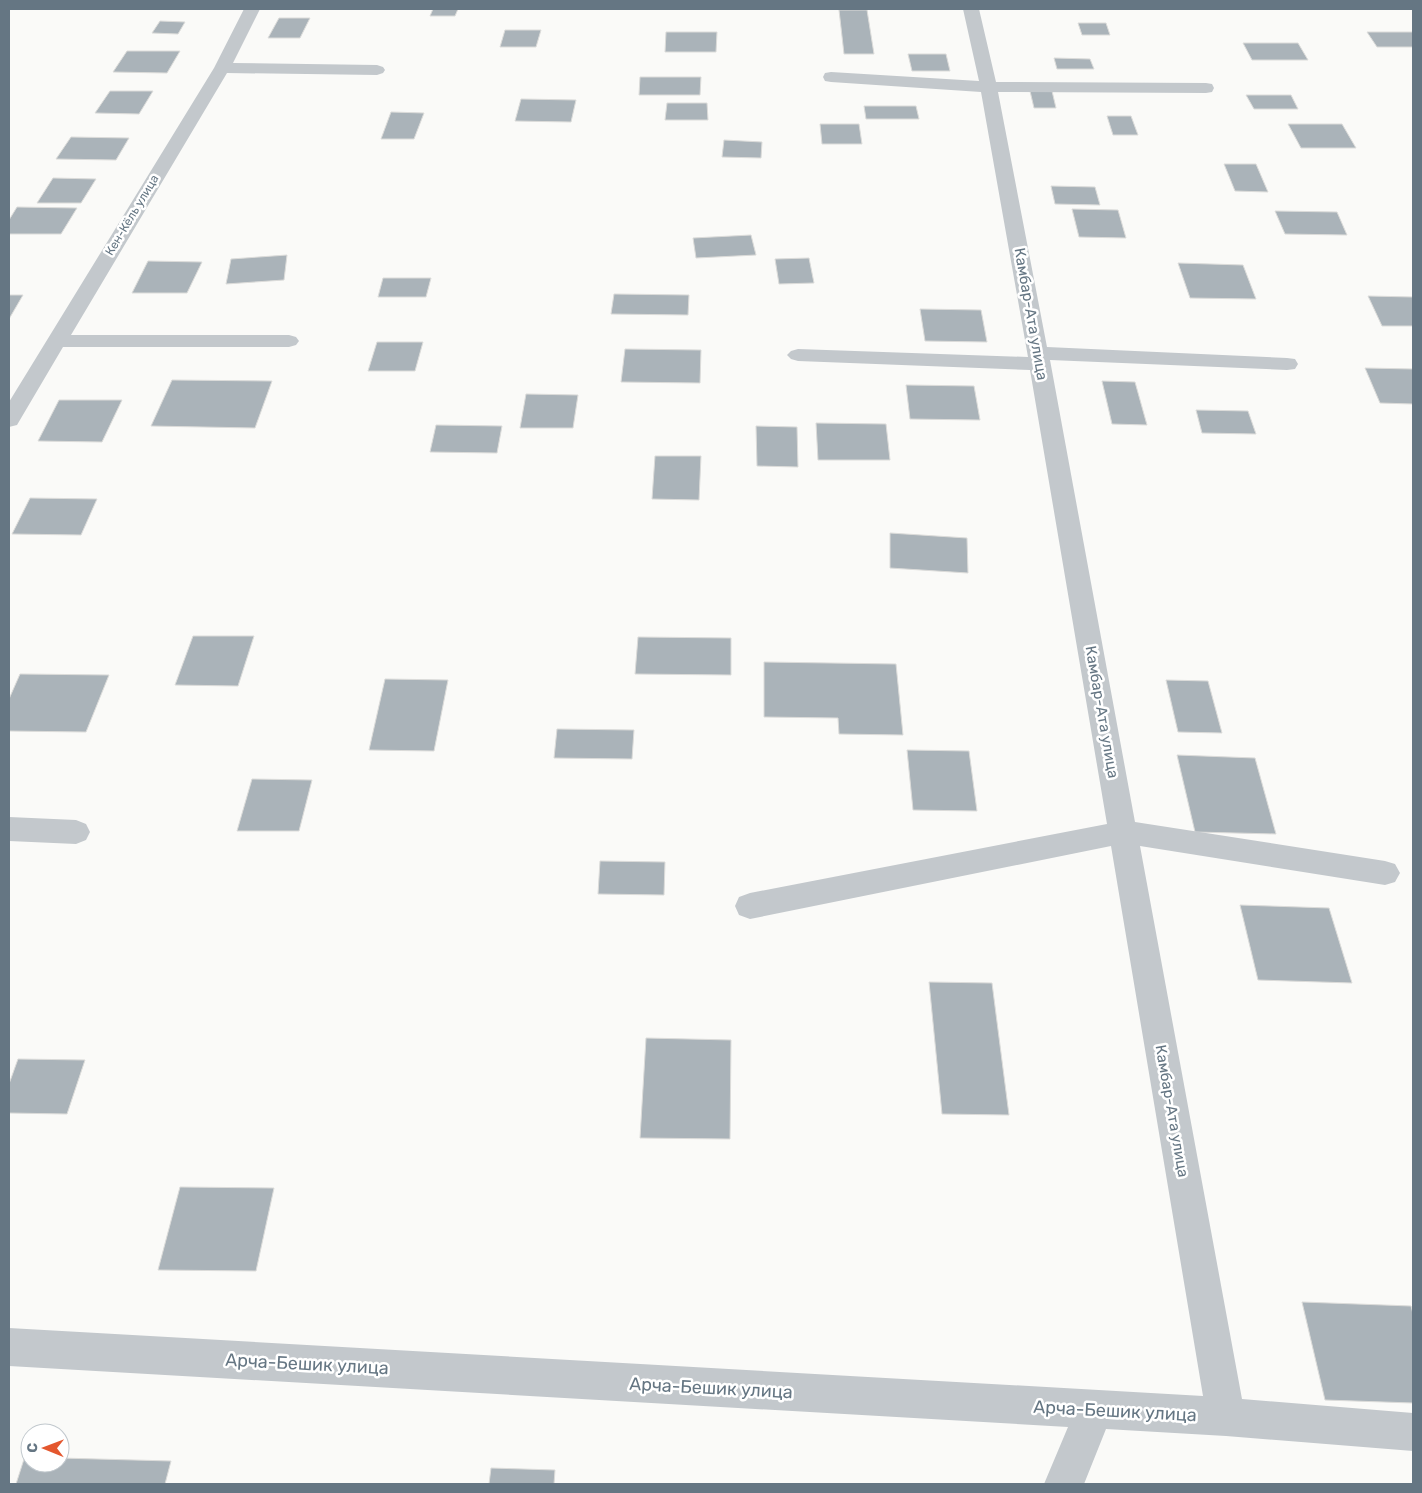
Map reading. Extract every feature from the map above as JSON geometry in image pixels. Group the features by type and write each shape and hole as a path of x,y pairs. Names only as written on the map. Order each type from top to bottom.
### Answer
{"street":[{"name":"Кен-Кёль улица","path":"9,420 222,68 252,9"},
{"name":"Камбар-Ата улица","path":"971,9 988,87 1039,358 1226,1417"},
{"path":"222,68 377,70"},
{"path":"831,77 988,87 1206,88"},
{"path":"57,341 289,341"},
{"path":"798,354 1288,364"},
{"path":"9,829 76,832"},
{"path":"750,906 1123,832 1385,874"},
{"name":"Арча-Бешик улица","path":"9,1347 1226,1417 1413,1432"},
{"path":"1064,1484 1095,1410"}],"building":[{"path":"433,9 458,9 455,16 430,16"},
{"path":"839,10 867,10 874,54 844,54"},
{"path":"279,18 310,18 300,38 268,38"},
{"path":"160,21 185,22 178,34 152,33"},
{"path":"1078,23 1106,23 1110,35 1082,35"},
{"path":"505,30 541,30 536,47 500,47"},
{"path":"666,32 717,32 716,52 665,52"},
{"path":"1367,32 1413,32 1413,47 1377,47"},
{"path":"1243,43 1298,43 1308,60 1252,60"},
{"path":"127,51 180,51 167,73 113,72"},
{"path":"908,54 946,54 950,71 912,71"},
{"path":"1054,58 1090,59 1094,69 1057,69"},
{"path":"640,77 701,77 700,95 639,95"},
{"path":"110,91 153,91 139,114 95,113"},
{"path":"1030,91 1052,91 1056,108 1034,108"},
{"path":"1246,95 1291,95 1298,109 1254,109"},
{"path":"521,99 576,100 571,122 515,121"},
{"path":"667,103 707,103 708,120 665,120"},
{"path":"864,106 916,106 919,119 866,119"},
{"path":"391,112 424,113 414,139 381,139"},
{"path":"1107,116 1131,116 1138,135 1113,135"},
{"path":"820,124 859,124 862,144 822,144"},
{"path":"1288,124 1342,124 1356,148 1301,148"},
{"path":"71,137 129,138 116,160 56,159"},
{"path":"724,140 762,142 761,158 722,157"},
{"path":"1224,164 1256,164 1268,192 1235,191"},
{"path":"53,178 96,179 81,203 37,203"},
{"path":"1051,186 1095,187 1100,205 1055,204"},
{"path":"17,207 77,208 61,234 9,234 9,220"},
{"path":"1072,209 1118,210 1126,238 1079,237"},
{"path":"1275,211 1337,212 1347,235 1285,234"},
{"path":"751,235 756,255 696,258 693,238"},
{"path":"287,255 284,280 226,284 231,259"},
{"path":"809,258 814,283 779,284 775,259"},
{"path":"148,261 202,262 187,293 132,293"},
{"path":"1178,263 1243,265 1256,299 1190,298"},
{"path":"383,278 431,278 426,297 378,297"},
{"path":"614,294 689,295 688,315 611,314"},
{"path":"9,295 23,295 9,319"},
{"path":"1368,296 1413,297 1413,326 1382,326"},
{"path":"920,309 981,310 987,342 925,341"},
{"path":"377,342 423,342 415,371 368,371"},
{"path":"625,349 701,350 700,383 621,382"},
{"path":"1365,368 1413,369 1413,404 1380,403"},
{"path":"172,380 272,381 255,428 151,426"},
{"path":"1102,381 1135,382 1147,425 1112,424"},
{"path":"906,385 974,386 980,420 910,419"},
{"path":"526,394 578,395 573,428 520,428"},
{"path":"59,400 122,400 102,442 38,441"},
{"path":"1196,410 1248,411 1256,434 1202,433"},
{"path":"816,423 886,424 890,460 818,460"},
{"path":"436,425 502,426 497,453 430,452"},
{"path":"756,426 797,427 798,467 757,466"},
{"path":"655,456 701,456 699,500 652,499"},
{"path":"30,498 97,499 81,535 12,534"},
{"path":"890,533 967,538 968,573 890,568"},
{"path":"193,636 254,636 238,686 175,685"},
{"path":"638,637 731,638 731,675 635,674"},
{"path":"764,662 896,664 903,735 839,734 838,718 764,717"},
{"path":"20,674 109,675 86,732 9,731 9,699"},
{"path":"385,679 448,680 434,751 369,750"},
{"path":"1166,680 1208,681 1222,733 1178,732"},
{"path":"557,729 634,730 632,759 554,758"},
{"path":"907,750 969,751 977,811 913,810"},
{"path":"1177,755 1255,758 1276,834 1195,832"},
{"path":"252,779 312,780 299,831 237,831"},
{"path":"600,861 665,862 664,895 598,894"},
{"path":"1240,905 1329,908 1352,983 1258,980"},
{"path":"929,982 992,983 1009,1115 942,1114"},
{"path":"646,1038 731,1040 730,1139 640,1138"},
{"path":"18,1059 85,1060 67,1114 9,1113 9,1084"},
{"path":"180,1187 274,1188 256,1271 158,1270"},
{"path":"1302,1302 1411,1306 1413,1314 1413,1403 1325,1400"},
{"path":"70,1458 171,1461 165,1484 16,1484 20,1472 70,1473"},
{"path":"491,1468 555,1470 554,1484 489,1484"}]}
